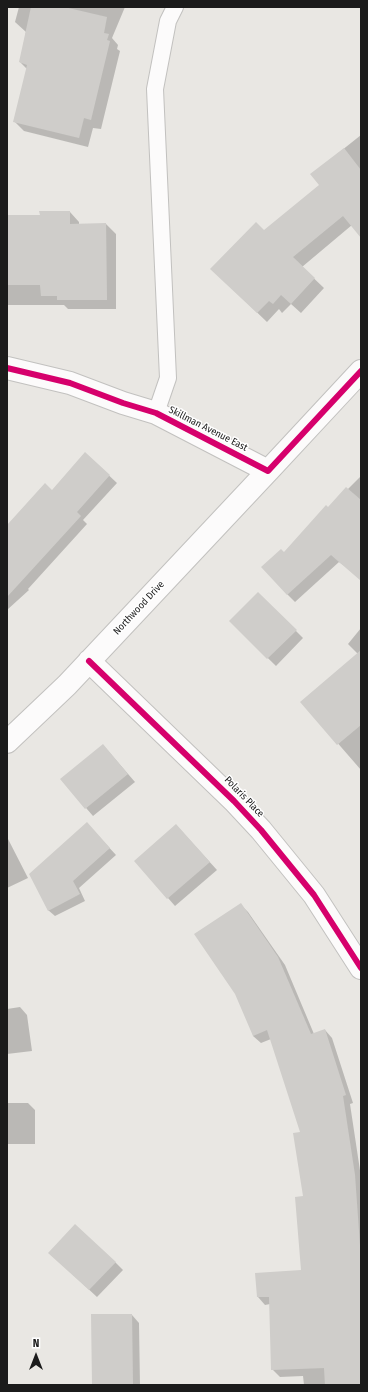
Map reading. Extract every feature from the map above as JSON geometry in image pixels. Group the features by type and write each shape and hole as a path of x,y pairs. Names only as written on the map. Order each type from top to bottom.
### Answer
{"street":[{"name":"Skillman Avenue East","path":"7,368 70,383 123,403 156,413 268,471"},
{"path":"268,471 361,371"},
{"name":"Northwood Drive","path":"7,742 67,685 268,471"},
{"name":"Polaris Place","path":"89,661 234,801 261,830 314,895 360,965"}],"lane":[{"path":"156,413 168,378 155,89 168,21 175,7"}],"building":[{"path":"31,7 64,7 107,17 104,33 109,34 107,40 110,41 91,120 84,118 79,138 13,122 27,65 19,62"},
{"path":"344,148 361,170 361,238 343,216 293,257 315,278 291,304 281,295 273,304 269,301 257,313 210,269 256,222 264,230 319,185 310,174"},
{"path":"39,211 70,211 70,224 106,223 107,300 57,300 57,296 41,296 40,285 7,285 7,215 40,215"},
{"path":"85,452 110,475 77,512 81,516 7,597 7,525 45,483 52,490"},
{"path":"346,487 361,500 361,581 331,555 287,595 261,567 281,549 284,552 326,505 328,507"},
{"path":"258,592 297,630 267,659 229,621"},
{"path":"361,650 361,725 337,745 300,702"},
{"path":"103,744 128,774 85,809 60,779"},
{"path":"87,822 110,848 73,881 80,894 48,911 29,874"},
{"path":"176,824 210,862 167,899 134,861"},
{"path":"241,903 278,957 311,1034 325,1029 346,1095 343,1096 355,1175 361,1260 361,1385 325,1385 324,1368 271,1370 269,1297 257,1297 255,1273 301,1270 295,1197 303,1196 293,1133 300,1132 267,1030 253,1036 235,994 194,934"},
{"path":"75,1224 116,1262 89,1290 48,1253"},
{"path":"91,1314 132,1314 133,1385 92,1385"}],"cycle path":[{"path":"7,368 70,383 123,403 156,413 268,471 361,371"},
{"path":"89,661 234,801 261,830 314,895 361,968"}]}
